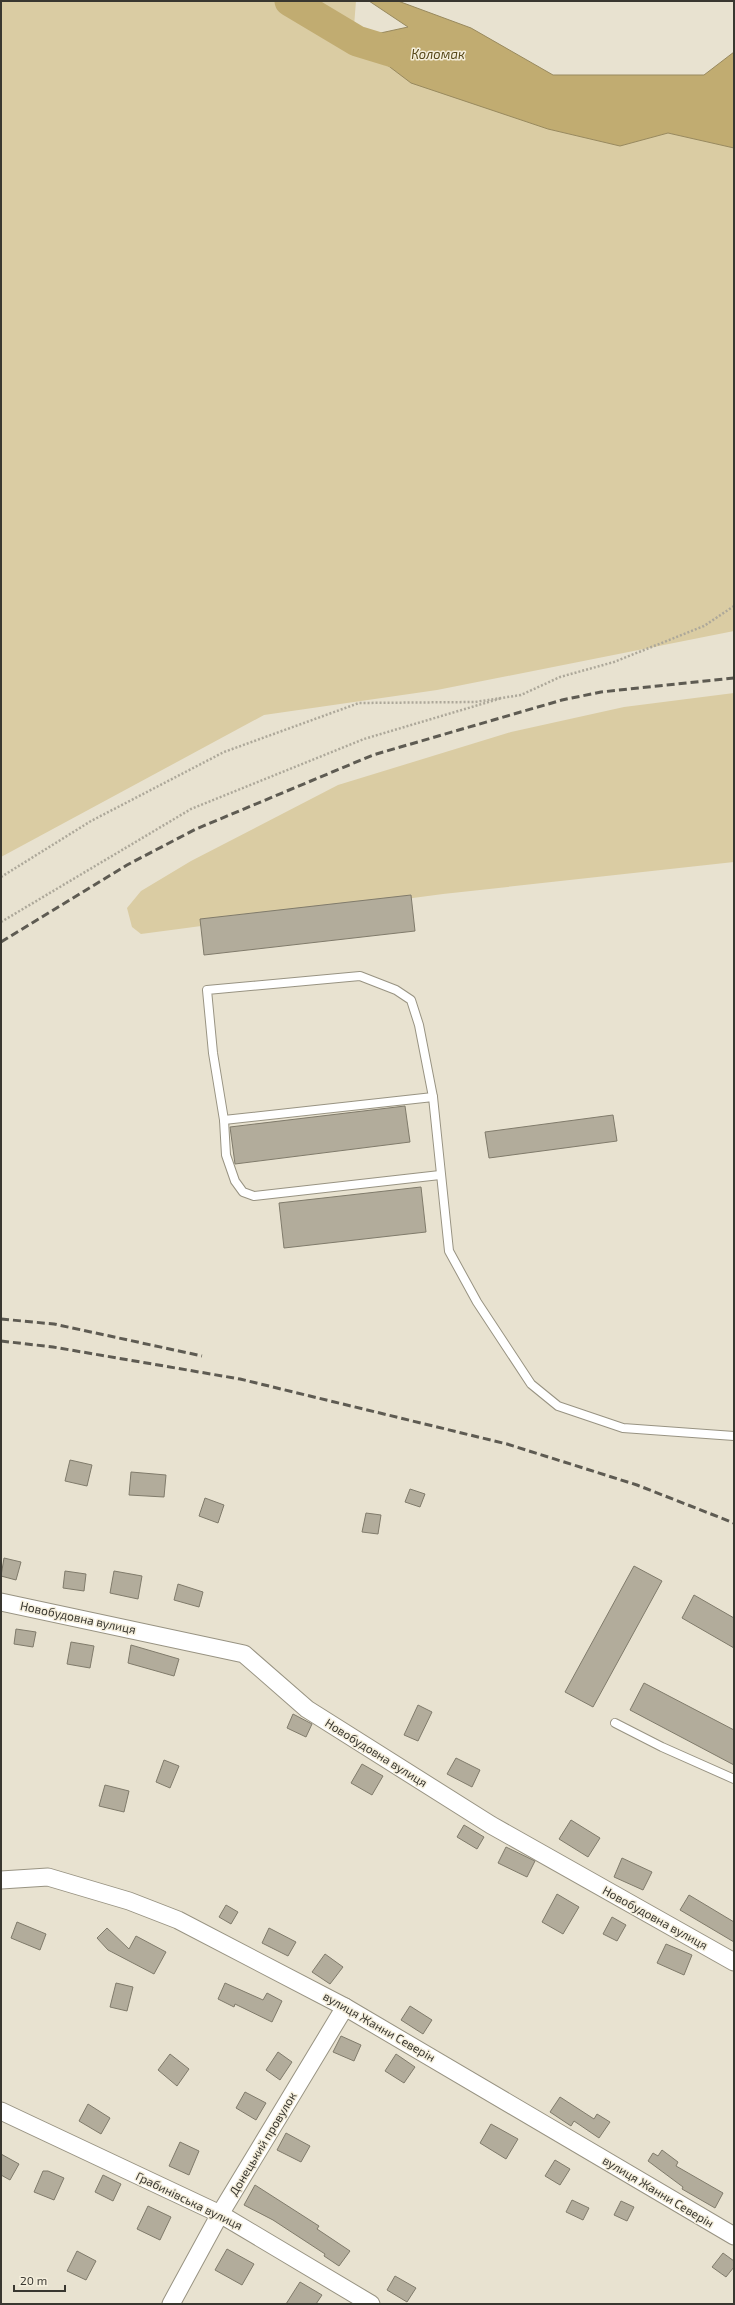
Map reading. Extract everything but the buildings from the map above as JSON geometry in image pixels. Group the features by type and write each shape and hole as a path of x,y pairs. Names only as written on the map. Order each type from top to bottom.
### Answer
{"street":[{"name":"Новобудовна вулиця","path":"1,1602 244,1654 307,1710 491,1825 734,1962"},
{"name":"вулиця Жанни Северін","path":"1,1880 48,1877 129,1901 178,1920 346,2007 734,2236"},
{"name":"Донецький провулок","path":"171,2304 220,2214 346,2007"},
{"name":"Грабинівська вулиця","path":"1,2111 220,2214 371,2304"}],"lane":[{"path":"440,1175 254,1196 243,1192 235,1181 226,1155 224,1120 213,1053 207,990 360,976 396,990 411,1000 419,1025 433,1097 448,1251 477,1302 531,1384 558,1406 623,1428 734,1436"},
{"path":"224,1120 433,1097"},
{"path":"615,1723 662,1747 734,1779"}],"path":[{"path":"1,877 91,821 224,752 359,703 475,702 526,693 560,677 614,662 697,629 734,606"},
{"path":"1,922 191,809 364,739 517,694"}],"shaded area":[{"path":"1,1 356,1 353,39 548,129 620,146 668,133 734,148 734,631 437,690 264,715 1,857"},
{"path":"734,693 734,862 443,894 141,934 132,927 127,908 141,891 191,861 338,785 511,732 624,707"}],"water":[{"name":"Коломак","path":"369,1 398,1 471,28 553,75 704,75 734,52 734,148 668,133 620,146 548,129 411,83 353,39 408,27"}],"waterway":[{"name":"Коломак","path":"290,1 357,41 393,52"}],"railway":[{"path":"1,942 127,865 196,829 373,755 562,700 601,692 734,678"},
{"path":"1,1319 54,1324 202,1356"},
{"path":"1,1341 53,1347 240,1379 507,1444 637,1485 734,1523"}]}
